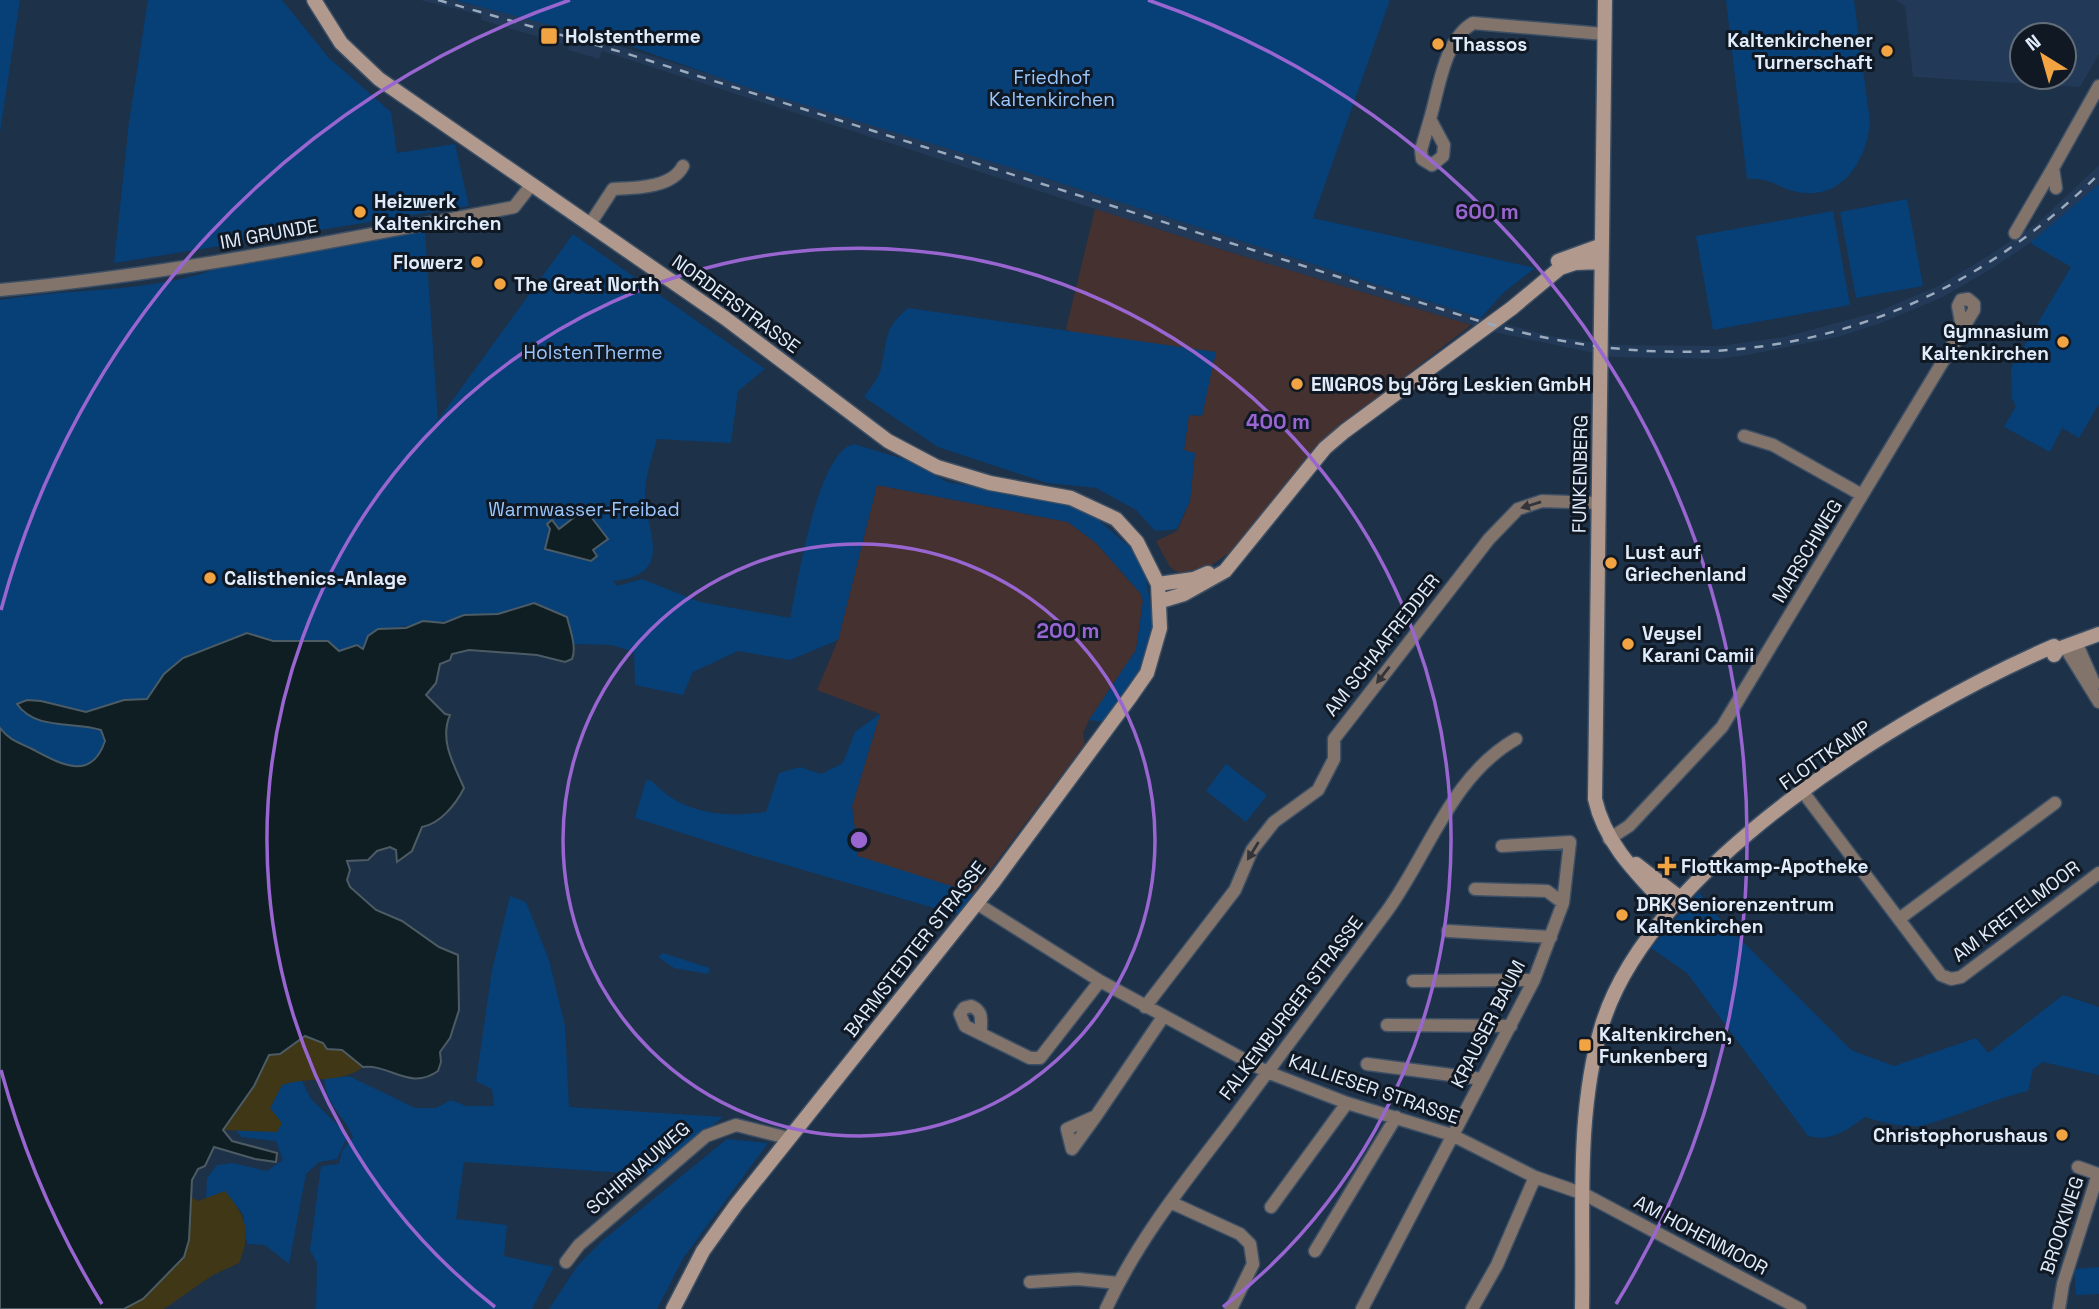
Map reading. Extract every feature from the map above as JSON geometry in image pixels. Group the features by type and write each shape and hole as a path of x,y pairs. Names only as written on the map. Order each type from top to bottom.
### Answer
{"street":[{"name":"NORDERSTRASSE","path":"314,0 337,37 368,70 726,318 861,422 917,457 972,478 1071,498 1116,519 1137,542 1158,584"},
{"name":"FUNKENBERG","path":"1605,0 1595,799 1600,823 1609,839 1669,908"},
{"path":"1430,119 1452,45 1459,34 1473,23 1604,34"},
{"path":"2015,233 2099,86"},
{"path":"590,224 613,189 665,182 674,177 683,166"},
{"path":"2053,168 2056,188"},
{"name":"IM GRUNDE","path":"0,290 168,271 514,207 532,184"},
{"path":"1529,292 1550,266 1564,257 1602,245"},
{"path":"1161,601 1211,581 1237,557 1338,437 1512,308 1560,268 1575,263 1601,262"},
{"name":"MARSCHWEG","path":"1609,839 1629,826 1722,727 1962,328"},
{"path":"1744,436 1773,444 1862,495"},
{"name":"AM SCHAAFREDDER","path":"1145,1007 1235,890 1252,850 1274,822 1318,790 1334,759 1334,739 1489,539 1526,504 1542,501 1598,502"},
{"path":"1158,584 1194,579 1237,557"},
{"name":"BARMSTEDTER STRASSE","path":"673,1309 709,1242 976,903 1147,673 1160,628 1161,601 1158,584"},
{"name":"FLOTTKAMP","path":"1582,1309 1588,1090 1601,1027 1629,966 1669,908 1742,839 1864,749 1922,714 2009,668 2054,646 2066,646 2099,634"},
{"path":"2066,646 2094,683 2092,690 2099,702"},
{"name":"FALKENBURGER STRASSE","path":"1106,1309 1118,1283 1170,1202 1389,908 1465,782 1494,751 1516,739"},
{"name":"AM KRETELMOOR","path":"1803,792 1941,975 1951,979 1961,977 2099,873"},
{"path":"1899,919 2054,803"},
{"name":"KRAUSER BAUM","path":"1362,1309 1534,980 1563,903 1570,842 1502,846"},
{"name":"FUNKENBERG","path":"1623,856 1679,897"},
{"path":"1475,889 1547,891 1563,903"},
{"name":"KALLIESER STRASSE","path":"976,903 1100,981 1267,1072 1347,1102 1452,1136 1535,1177 1584,1194"},
{"path":"1448,931 1551,937"},
{"path":"1413,981 1534,980"},
{"path":"981,1034 1030,1058 1040,1058 1100,981"},
{"path":"1096,1116 1163,1017"},
{"path":"1387,1025 1511,1026"},
{"path":"1367,1064 1482,1079"},
{"path":"1270,1206 1347,1102"},
{"path":"1315,1251 1396,1117"},
{"name":"SCHIRNAUWEG","path":"566,1262 579,1245 706,1136 736,1125 788,1139"},
{"name":"BROOKWEG","path":"2059,1309 2063,1284 2098,1174 2078,1167"},
{"path":"1472,1309 1497,1265 1535,1177"},
{"name":"AM HOHENMOOR","path":"1584,1194 1800,1309"},
{"path":"1170,1202 1240,1234 1250,1244 1252,1264 1231,1309"},
{"path":"1030,1282 1078,1279 1118,1283"}],"shaded area":[{"path":"420,0 454,0 544,23 1042,177 1481,318 1551,336 1613,345 1720,346 1784,337 1877,312 1938,286 1988,256 2039,222 2099,165 2099,184 2046,232 1993,268 1943,297 1881,323 1838,337 1719,359 1612,357 1494,332 1226,251 602,51 599,59 568,50 569,46 481,20 481,15"},
{"path":"1895,0 2099,0 2099,54 2080,87 2078,21 2008,21 2008,83 1913,77 1905,6"},
{"path":"1095,209 1471,325 1320,442 1236,548 1209,567 1179,573 1170,567 1156,541 1177,531 1190,501 1195,453 1184,451 1189,415 1202,416 1066,329"},
{"path":"877,485 1068,522 1096,543 1141,594 1143,601 1136,650 1089,720 1083,733 1085,744 973,893 858,857 852,806 880,714 817,690 838,640"},
{"path":"585,509 608,539 593,550 597,556 591,561 545,549 550,529 547,524 552,520 559,529"},
{"path":"534,603 567,617 573,644 572,659 565,662 537,655 469,650 452,654 450,660 440,664 436,683 426,695 445,714 450,715 447,743 464,788 447,812 435,822 422,827 412,851 397,862 396,850 390,847 377,851 368,860 347,861 350,870 347,880 350,887 376,910 402,921 439,947 458,955 459,1010 450,1038 440,1052 438,1071 428,1076 409,1078 382,1069 363,1067 342,1050 327,1049 323,1043 305,1036 280,1054 269,1055 254,1086 223,1130 232,1141 277,1153 276,1162 214,1147 205,1166 198,1169 192,1180 189,1240 184,1257 143,1299 124,1309 0,1309 0,728 14,741 53,760 73,766 83,766 91,762 99,754 105,741 101,730 45,722 34,718 17,704 27,700 41,701 86,712 124,700 147,699 164,674 183,658 247,633 273,641 328,641 339,651 357,645 363,649 368,636 378,629 406,628 423,621 444,623 464,615 498,614"}],"green space":[{"path":"0,0 20,0 0,132"},
{"path":"148,0 282,0 328,57 391,112 397,153 455,144 469,206 114,263 129,122"},
{"name":"Friedhof Kaltenkirchen","path":"455,0 1390,0 1313,218 1535,268 1502,294 1481,318 1042,177 752,89 630,46"},
{"path":"1726,0 1854,0 1870,122 1864,150 1858,163 1839,184 1814,193 1798,192 1768,181 1747,179"},
{"name":"Gymnasium Kaltenkirchen","path":"2099,184 2099,404 2079,438 2062,428 2050,452 2004,427 2016,406 2012,399 2011,368 2071,267 2030,243"},
{"path":"1907,199 1923,286 1856,298 1840,212"},
{"path":"1833,211 1850,305 1713,330 1696,236"},
{"path":"425,231 438,420 573,234 765,369 738,391 731,443 657,439 645,491 652,538 651,561 644,570 632,577 613,581 617,586 642,579 700,602 790,618 804,549 820,493 841,452 854,444 910,461 947,482 1068,504 1089,512 1133,550 1145,573 1153,620 1140,669 1105,722 1089,720 1136,650 1143,601 1141,594 1096,543 1068,522 877,485 838,640 790,660 738,651 693,672 683,695 635,685 634,652 612,645 574,644 569,627 534,603 498,614 397,627 385,631 364,649 356,645 339,651 328,641 273,641 247,633 183,658 164,674 147,699 124,700 86,712 41,701 23,712 51,724 81,724 101,730 104,747 98,756 82,766 57,762 7,736 0,728 0,300 145,285 202,274 229,264"},
{"path":"908,308 1216,352 1202,416 1189,415 1184,450 1195,453 1190,501 1177,529 1155,531 1136,510 1096,488 1047,483 938,447 864,397 880,372 890,329"},
{"path":"880,714 852,806 858,856 973,893 958,915 635,818 646,780 652,781 676,801 705,811 720,814 766,812 779,773 800,767 821,774 843,763 855,732"},
{"path":"1226,764 1267,795 1246,822 1206,791"},
{"path":"1699,892 1719,918 1851,1050 1894,1066 1976,1038 1988,1053 2063,995 2099,1007 2099,1075 2043,1062 2033,1069 2028,1091 1937,1121 1910,1126 1865,1117 1845,1131 1831,1136 1808,1136 1687,973 1651,948"},
{"path":"510,896 526,902 549,960 565,1026 569,1107 723,1117 653,1175 464,1162 456,1219 507,1225 504,1256 554,1267 532,1309 316,1309 317,1263 310,1250 321,1166 339,1164 342,1151 353,1137 331,1103 324,1077 351,1077 415,1108 436,1108 451,1100 466,1106 494,1106 492,1089 476,1081 492,970"},
{"path":"663,953 710,968 708,974 674,968 658,957"},
{"path":"301,1079 311,1099 348,1135 337,1159 319,1162 306,1174 289,1264 265,1245 247,1244 243,1214 225,1192 206,1198 207,1178 217,1165 233,1163 267,1171 283,1160 276,1141 241,1137 236,1130 278,1131 270,1108 282,1085"},
{"path":"727,1139 768,1143 684,1257 657,1309 549,1309 578,1265 602,1241"},
{"path":"2099,1267 2099,1294 2076,1295 2074,1269"}],"sand":[{"path":"305,1036 342,1050 363,1067 345,1076 282,1085 270,1108 282,1123 277,1132 223,1130 254,1086 269,1055 280,1054"},
{"path":"225,1191 238,1208 245,1225 245,1242 239,1263 213,1275 164,1309 124,1309 143,1299 184,1257 189,1240 189,1196 198,1201"}],"railway":[{"path":"438,0 628,54 1476,320 1562,341 1647,351 1729,350 1809,338 1886,314 1961,279 2032,233 2099,174"}],"place":[{"name":"Holstentherme","path":"549,36"},
{"name":"Thassos","path":"1438,44"},
{"name":"Kaltenkirchener Turnerschaft","path":"1887,51"},
{"name":"Heizwerk Kaltenkirchen","path":"360,212"},
{"name":"Flowerz","path":"477,262"},
{"name":"The Great North","path":"500,284"},
{"name":"Gymnasium Kaltenkirchen","path":"2063,342"},
{"name":"ENGROS by Jörg Leskien GmbH","path":"1297,384"},
{"name":"Lust auf Griechenland","path":"1611,563"},
{"name":"Calisthenics-Anlage","path":"210,578"},
{"name":"Veysel Karani Camii","path":"1628,644"},
{"name":"Flottkamp-Apotheke","path":"1667,866"},
{"name":"DRK Seniorenzentrum Kaltenkirchen","path":"1622,915"},
{"name":"Kaltenkirchen, Funkenberg","path":"1585,1045"},
{"name":"Christophorushaus","path":"2062,1135"}],"park label":[{"name":"HolstenTherme","path":"593,352"},
{"name":"Warmwasser-Freibad","path":"584,509"}]}
